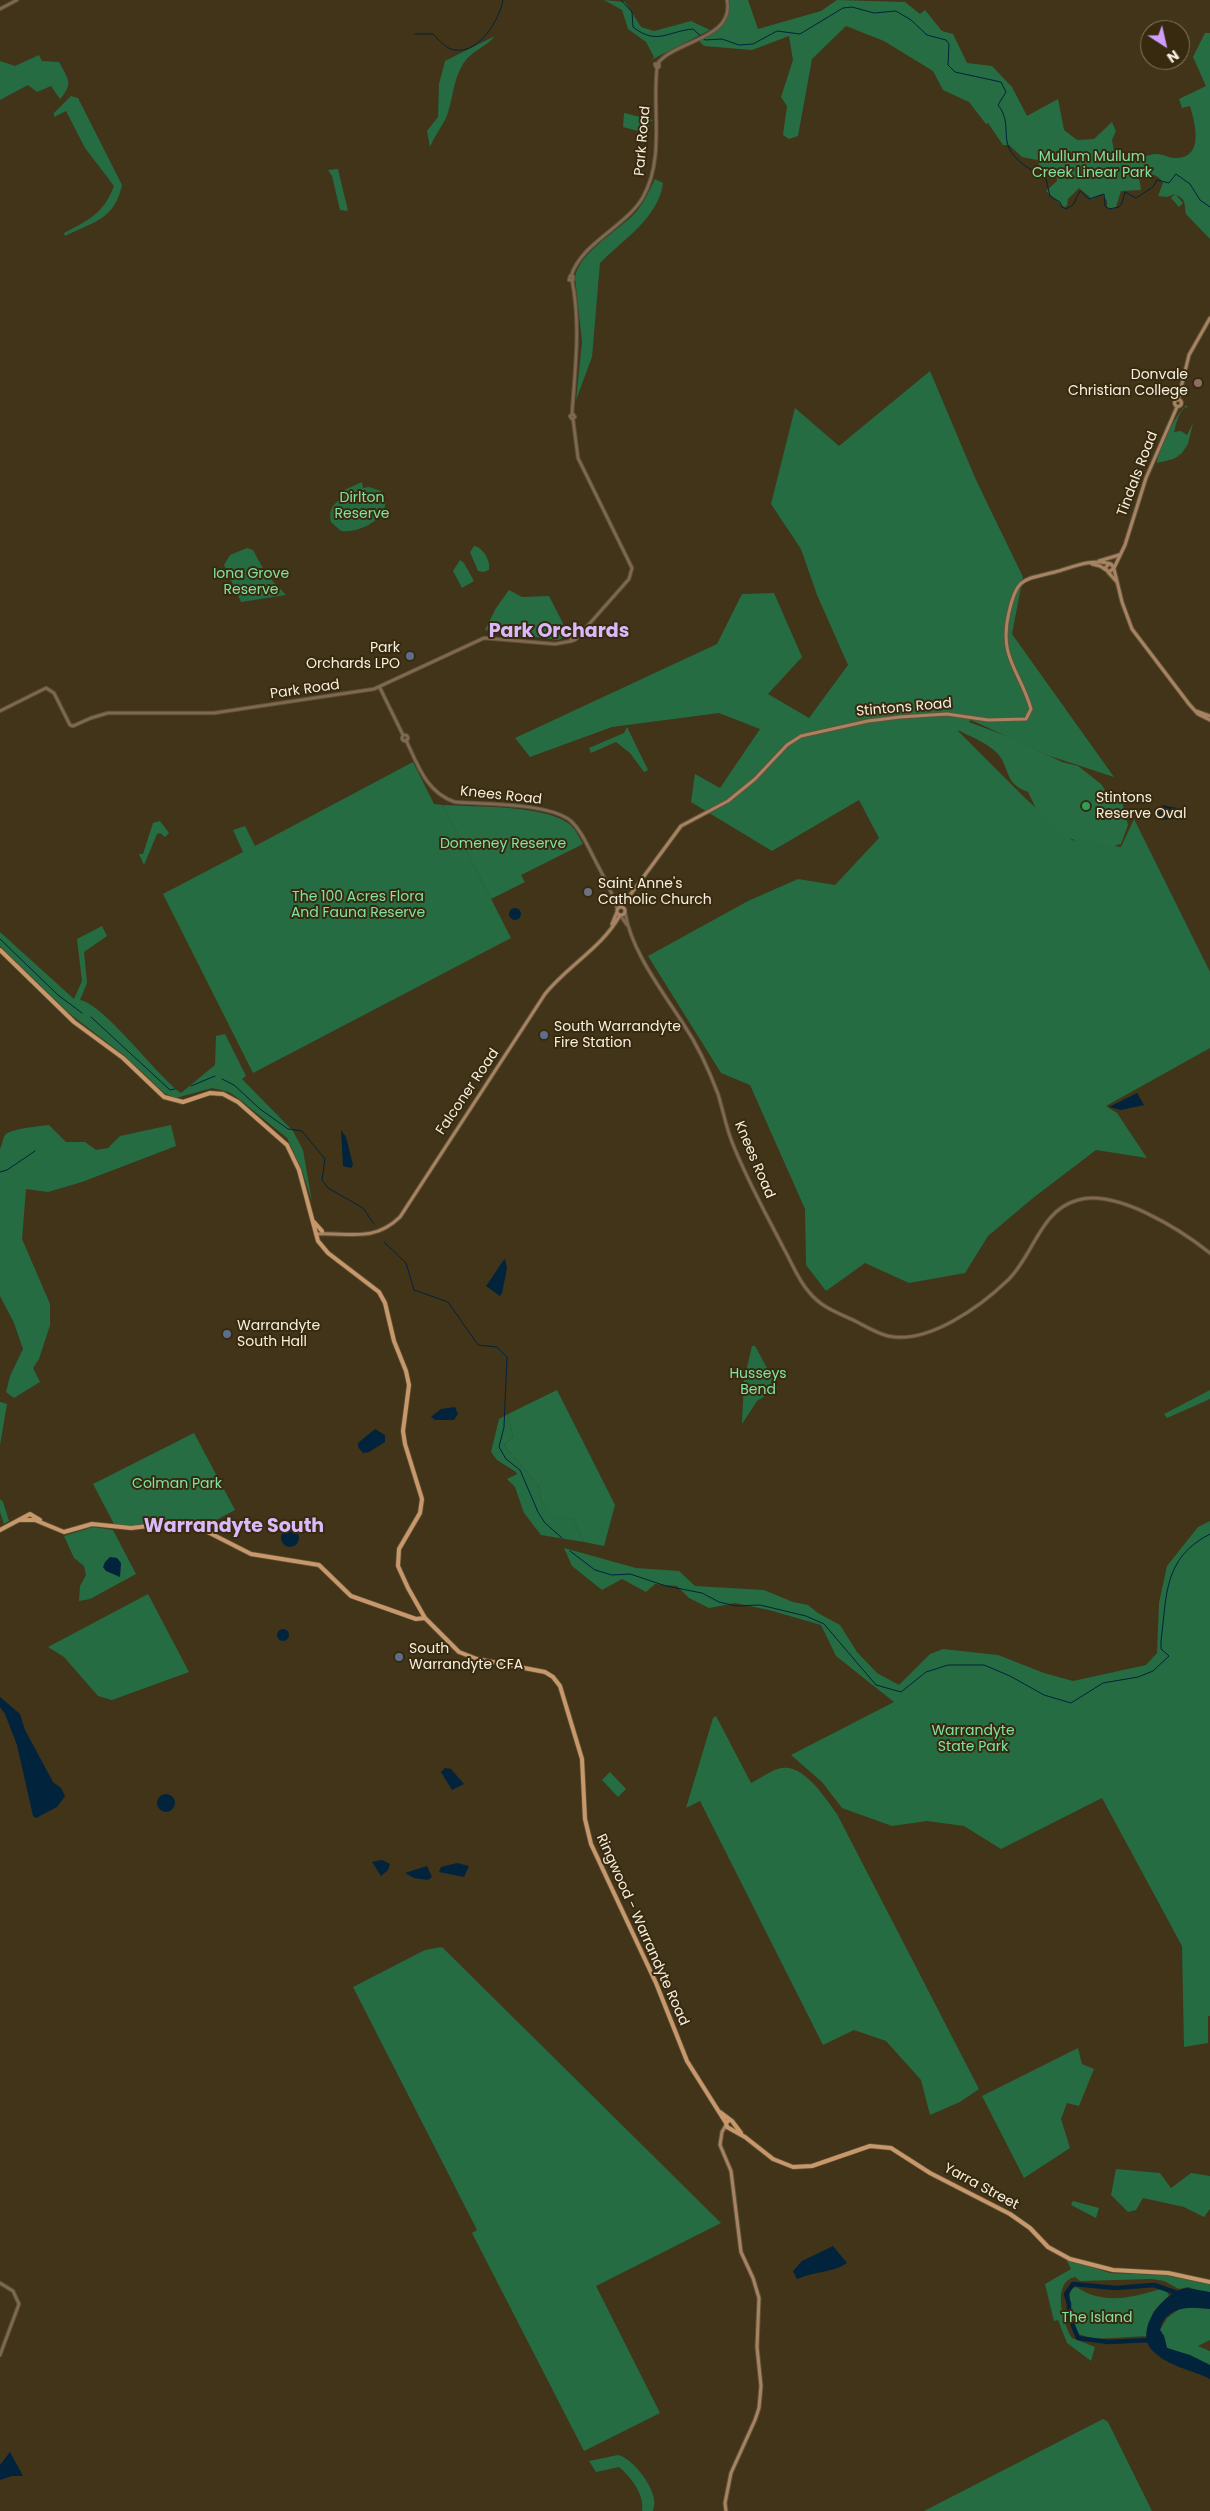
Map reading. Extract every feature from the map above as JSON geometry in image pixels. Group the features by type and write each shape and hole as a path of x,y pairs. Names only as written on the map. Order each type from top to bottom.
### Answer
{"main road":[{"name":"Tindals Road","path":"1114,568 1123,550 1146,478 1177,407 1174,402 1178,400 1189,354 1210,318"},
{"name":"Tindals Road","path":"1107,571 1106,565 1111,564 1123,550"},
{"path":"1096,562 1119,555"},
{"name":"Stintons Road","path":"623,909 625,902 681,826 733,797 755,779 787,745 801,736 868,721 900,717 947,714 988,720 1026,719 1031,710 1029,702 1009,659 1005,640 1015,590 1018,585 1027,579 1096,562 1111,564"},
{"path":"1088,564 1098,565 1107,571 1117,583"},
{"path":"1111,564 1114,568 1123,607 1134,632 1195,710 1210,720"},
{"path":"1107,571 1112,572 1114,568"},
{"path":"1195,710 1210,716"},
{"name":"Stintons Road","path":"623,909 633,892"},
{"path":"618,913 623,909"},
{"path":"618,913 623,909"},
{"name":"Falconer Road","path":"315,1233 357,1236 369,1234 384,1229 400,1217 545,994 608,931 616,922 618,913"},
{"name":"Falconer Road","path":"608,931 618,913"},
{"name":"Ringwood - Warrandyte Road","path":"0,950 74,1022 123,1058 164,1098 183,1102 208,1094 218,1093 238,1102 277,1136 290,1151 300,1170 315,1233 320,1243 379,1292 385,1303 394,1341 406,1371 409,1385 404,1425 404,1444 422,1499 420,1513 399,1549 398,1566 424,1617 444,1638 465,1655 483,1661 540,1671 553,1677 560,1686 582,1759 584,1819 591,1844 622,1914 656,1983 687,2062 728,2124"},
{"path":"308,1206 314,1224 322,1231"},
{"name":"Falconer Road","path":"315,1233 322,1231 331,1234"},
{"path":"320,1243 321,1236 331,1234"},
{"path":"0,1530 28,1517 36,1518 64,1532 92,1524 131,1528 183,1522 192,1524 252,1554 319,1565 351,1596 418,1619 424,1617"},
{"path":"413,1617 419,1610"},
{"path":"726,2511 731,2473 755,2420 759,2408 761,2386 757,2347 758,2298 753,2278 741,2252 731,2171 721,2149 720,2138 728,2124"},
{"name":"Yarra Street","path":"728,2124 733,2124 745,2137"},
{"name":"Yarra Street","path":"728,2124 774,2159 793,2167 812,2166 870,2146 891,2148 930,2173 1010,2214 1030,2228 1048,2246 1070,2259 1113,2270 1168,2273 1210,2282"}],"street":[{"path":"0,9 17,0"},
{"name":"Park Road","path":"0,711 48,688 54,693 70,725 76,726 91,718 108,713 214,713 380,688 482,638 550,644 564,642 582,631 626,582 632,572 629,559 578,458 573,419 575,416 572,414 578,341 576,304 572,280 569,278 577,262 632,212 649,186 653,169 657,117 655,65 669,52 712,32 726,19 728,10 727,0"},
{"name":"Knees Road","path":"380,688 403,736 402,739 406,740 431,787 445,798 455,802 545,810 563,816 571,822 579,830 612,893 623,909 629,928"},
{"name":"Knees Road","path":"612,893 618,913 629,928 658,988 686,1028 705,1063 736,1151 804,1285 823,1306 888,1336 904,1336 918,1333 970,1312 1016,1271 1029,1254 1042,1229 1054,1214 1070,1203 1080,1199 1109,1200 1158,1219 1176,1228 1210,1253"},
{"path":"616,900 625,902"},
{"path":"616,922 626,923"},
{"path":"0,2282 13,2291 18,2304 0,2354"}],"green space":[{"path":"604,0 625,2 641,27 654,31 691,21 710,30 651,60 654,57 646,42 628,29 622,10"},
{"name":"Mullum Mullum Creek Linear Park","path":"729,0 748,0 758,29 821,11 837,0 905,2 920,14 925,10 942,31 953,34 967,63 992,66 1012,87 1027,116 1058,99 1064,130 1077,140 1094,139 1112,122 1116,131 1112,140 1114,151 1127,161 1157,154 1175,158 1184,157 1191,153 1196,138 1194,121 1190,106 1182,108 1179,99 1206,86 1193,57 1205,33 1210,33 1210,239 1186,214 1182,198 1176,195 1183,203 1179,207 1171,198 1175,194 1167,197 1158,196 1163,183 1158,177 1153,175 1139,177 1141,190 1121,191 1116,207 1113,209 1107,207 1107,201 1102,194 1092,199 1079,188 1068,199 1067,206 1064,207 1046,191 1057,181 1057,178 1041,169 1037,160 1022,157 1009,145 1003,145 988,123 986,124 969,102 943,90 933,71 884,41 846,26 812,59 798,136 789,139 783,135 787,106 781,97 793,60 789,36 752,50 704,46 698,40 717,30 726,21"},
{"path":"495,36 463,64 459,71 448,114 430,147 427,131 438,117 439,84 445,61"},
{"path":"39,55 42,61 59,62 67,77 67,89 60,99 51,86 37,92 28,85 0,100 0,61 15,66"},
{"path":"71,96 78,98 122,185 114,206 108,213 102,218 65,236 64,233 95,215 105,203 114,186 85,148 66,111 54,117 54,113"},
{"path":"624,113 653,120 649,123 649,134 623,127"},
{"path":"338,169 348,211 340,210 332,176 328,170"},
{"path":"655,179 663,183 655,207 639,227 600,263 592,357 576,400 582,342 575,278 578,269 591,251 635,213 644,201"},
{"path":"930,371 976,480 1023,577 1012,634 1114,777 1050,756 971,720 958,731 1025,798 1072,840 1121,847 1134,819 1210,972 1210,1048 1106,1106 1117,1113 1147,1158 1096,1150 1033,1198 988,1236 965,1273 909,1283 865,1263 826,1291 806,1265 805,1209 750,1085 721,1073 648,956 748,901 798,879 835,885 879,838 859,800 772,851 691,802 695,774 720,788 760,729 719,713 612,727 530,757 515,738 717,644 742,594 774,593 802,657 768,694 809,718 848,665 817,595 801,549 771,504 795,408 839,446"},
{"path":"1186,405 1188,408 1185,407 1181,412 1174,432 1181,431 1187,435 1193,423 1188,444 1180,455 1178,454 1179,456 1157,463 1168,432 1177,416"},
{"name":"Dirlton Reserve","path":"362,482 363,488 369,487 381,491 385,499 385,507 381,515 367,526 349,531 341,531 331,522 331,510 338,501 345,497 342,491"},
{"path":"474,546 486,555 489,570 478,571 470,552"},
{"name":"Iona Grove Reserve","path":"247,548 253,550 266,574 286,595 241,602 224,565 230,555"},
{"path":"460,560 464,563 474,581 462,588 453,571"},
{"path":"509,590 522,597 549,596 569,635 558,640 485,630 496,608"},
{"path":"966,721 1028,744 1062,762 1078,766 1101,784 1107,793 1121,798 1128,825 1121,844 1116,845 1113,850 1096,847 1076,841 1050,828 1040,816 1028,792 1011,780 997,753 983,742 956,729"},
{"path":"627,727 648,770 644,772 630,753 616,742 591,753 589,748 624,733"},
{"name":"The 100 Acres Flora And Fauna Reserve","path":"413,762 434,804 443,805 511,938 253,1073 163,894 243,852 233,830 245,826 255,846"},
{"name":"Domeney Reserve","path":"443,805 508,808 557,817 568,823 575,830 583,844 521,875 525,882 491,899"},
{"path":"160,821 169,833 165,837 160,833 157,834 144,865 139,854 143,854 153,823"},
{"path":"102,926 107,936 84,952 87,983 80,1000 90,1004 116,1026 170,1084 181,1093 215,1065 216,1036 225,1034 246,1076 242,1079 293,1131 303,1150 312,1202 302,1170 287,1138 229,1092 212,1088 176,1098 164,1093 125,1056 70,1014 0,946 0,932 74,999 82,981 77,939"},
{"path":"49,1125 66,1142 85,1142 96,1150 108,1148 120,1136 171,1125 176,1146 82,1182 48,1192 26,1189 22,1239 50,1304 50,1325 39,1359 33,1368 40,1382 14,1398 6,1392 10,1376 23,1349 14,1323 0,1296 0,1149 6,1134 9,1132"},
{"name":"Husseys Bend","path":"752,1346 755,1346 778,1388 757,1401 742,1424 744,1380"},
{"path":"557,1390 615,1505 604,1546 584,1542 573,1519 554,1517 542,1502 538,1485 504,1445 513,1437 508,1414"},
{"path":"1210,1390 1210,1399 1167,1418 1164,1414"},
{"path":"0,1402 7,1404 0,1445"},
{"path":"508,1414 513,1437 504,1445 538,1485 542,1502 554,1516 573,1519 584,1542 541,1535 524,1513 515,1487 507,1479 517,1474 516,1472 497,1460 491,1452 499,1419"},
{"name":"Colman Park","path":"194,1433 235,1510 203,1527 181,1520 131,1528 114,1524 93,1484"},
{"path":"0,1499 3,1502 9,1521 4,1524 0,1512"},
{"name":"Warrandyte State Park","path":"1210,1521 1210,2016 1208,2016 1208,2043 1184,2047 1182,1946 1102,1798 1001,1849 964,1826 927,1821 892,1826 842,1808 822,1782 791,1755 894,1702 836,1656 821,1625 769,1610 735,1603 709,1608 689,1598 677,1586 655,1584 646,1592 622,1579 602,1590 572,1566 564,1548 636,1568 679,1571 695,1586 764,1590 793,1602 808,1605 840,1625 857,1652 877,1673 899,1685 930,1654 943,1649 998,1655 1044,1673 1073,1681 1146,1665 1157,1653 1159,1603 1167,1566 1198,1527"},
{"path":"93,1527 113,1530 136,1574 90,1599 79,1601 80,1586 86,1575 84,1566 74,1558 64,1536"},
{"path":"148,1594 189,1672 112,1700 98,1696 64,1657 48,1647"},
{"path":"716,1716 751,1783 774,1770 790,1768 798,1771 814,1784 837,1814 979,2089 960,2102 930,2115 921,2080 886,2041 854,2030 823,2045 700,1801 686,1808 713,1718"},
{"path":"610,1772 626,1789 618,1797 602,1780"},
{"path":"442,1947 721,2223 596,2286 660,2413 584,2451 472,2233 477,2230 353,1987 425,1950"},
{"path":"1078,2048 1082,2064 1094,2069 1079,2106 1067,2103 1061,2119 1070,2148 1024,2178 982,2096"},
{"path":"1116,2169 1160,2173 1171,2188 1191,2173 1210,2176 1210,2209 1204,2217 1184,2207 1143,2198 1136,2210 1128,2212 1111,2195"},
{"path":"1073,2201 1099,2208 1096,2218 1071,2205"},
{"path":"1066,2259 1110,2273 1164,2275 1210,2284 1210,2292 1203,2292 1188,2287 1179,2289 1164,2281 1152,2279 1080,2281 1075,2277 1068,2281 1063,2287 1061,2295 1065,2324 1072,2338 1095,2347 1091,2361 1067,2343 1058,2320 1054,2321 1045,2284 1071,2269"},
{"name":"The Island","path":"1076,2287 1086,2293 1107,2298 1128,2297 1161,2289 1167,2292 1169,2296 1153,2312 1148,2336 1093,2339 1079,2334 1073,2323 1070,2289"},
{"path":"1182,2307 1210,2309 1210,2340 1198,2346 1210,2351 1210,2365 1167,2348 1164,2336 1160,2330 1167,2318"},
{"path":"1103,2419 1108,2422 1152,2511 924,2511"},
{"path":"618,2455 635,2466 650,2486 654,2499 653,2511 642,2511 641,2499 636,2487 619,2467 596,2472 589,2461"}],"water":[{"path":"1162,805 1177,808 1182,815 1174,819 1160,820 1158,815"},
{"path":"515,908 521,914 515,920 509,914"},
{"path":"1137,1093 1144,1105 1121,1110 1109,1107"},
{"path":"341,1130 346,1137 353,1165 351,1168 343,1166"},
{"path":"505,1259 507,1268 500,1296 486,1286"},
{"path":"455,1407 458,1414 454,1420 435,1420 431,1417 441,1409"},
{"path":"375,1429 385,1435 385,1442 369,1452 363,1453 358,1447 358,1443"},
{"path":"290,1529 296,1532 299,1538 296,1544 290,1547 284,1544 281,1538 284,1532"},
{"path":"110,1557 117,1558 121,1563 120,1577 106,1571 103,1567"},
{"path":"281,1629 285,1629 289,1635 285,1641 281,1641 277,1637 277,1633"},
{"path":"0,1697 20,1714 25,1730 53,1782 61,1788 65,1796 57,1807 36,1818 33,1816 17,1745 5,1714 0,1707"},
{"path":"445,1768 451,1769 464,1784 452,1790 441,1772"},
{"path":"162,1794 170,1794 175,1799 173,1810 162,1812 157,1807 157,1799"},
{"path":"382,1860 390,1864 388,1870 381,1876 372,1862"},
{"path":"457,1863 469,1866 464,1877 439,1872 441,1867"},
{"path":"427,1866 432,1877 428,1880 414,1878 405,1873"},
{"path":"833,2246 847,2263 836,2269 797,2279 793,2271 802,2261"},
{"path":"1187,2288 1210,2292 1210,2309 1180,2309 1167,2316 1160,2330 1164,2336 1167,2348 1190,2355 1210,2365 1210,2379 1166,2361 1154,2352 1148,2344 1146,2334 1153,2314 1169,2296"},
{"path":"10,2452 23,2476 12,2476 0,2480 0,2465"}],"waterway":[{"path":"415,34 433,34 446,46 455,50 464,50 472,47 487,34 493,25 503,0"},
{"path":"621,0 632,12 633,27 641,33 656,37 693,29 705,40 722,39 739,45 753,44 777,31 800,34 843,8 852,7 874,13 896,11 911,20 927,35 946,40 949,44 948,65 955,72 1001,82 1006,92 998,105 1005,119 1009,148 1017,159 1046,179 1050,196 1060,202 1062,207 1066,209 1073,205 1080,191 1089,199 1104,194 1105,206 1109,209 1119,207 1125,192 1136,198 1153,187 1157,180 1169,183 1176,174 1190,184 1200,200 1210,207"},
{"path":"0,939 58,995 82,1013"},
{"path":"91,1017 170,1090 175,1089"},
{"path":"191,1086 215,1076"},
{"path":"222,1079 234,1085 260,1109 288,1129 302,1131 325,1159 322,1180 328,1188 363,1208 374,1224"},
{"path":"0,1172 7,1170 35,1151"},
{"path":"384,1242 406,1263 414,1290 448,1302 478,1345 497,1347 507,1357 504,1427 499,1447 506,1459 520,1470 538,1512 545,1523 562,1538"},
{"path":"570,1551 595,1570 612,1575 630,1574 666,1586 702,1593 719,1602 736,1606 760,1605 806,1616 824,1624 876,1685 901,1692 926,1672 948,1665 984,1665 1010,1676 1044,1695 1071,1703 1103,1683 1138,1677 1153,1671 1169,1656 1161,1649 1161,1641 1170,1579 1175,1566 1183,1554 1210,1534"},
{"path":"1151,2340 1108,2342 1078,2338 1069,2316 1069,2304 1066,2294 1073,2284 1116,2288 1154,2285 1180,2294"}],"place":[{"name":"Donvale Christian College","path":"1198,383"},
{"name":"Park Orchards LPO","path":"410,656"},
{"name":"Stintons Reserve Oval","path":"1086,806"},
{"name":"Saint Anne's Catholic Church","path":"588,892"},
{"name":"South Warrandyte Fire Station","path":"544,1035"},
{"name":"Warrandyte South Hall","path":"227,1334"},
{"name":"South Warrandyte CFA","path":"399,1657"}],"district":[{"name":"Park Orchards","path":"559,632"},
{"name":"Warrandyte South","path":"234,1527"}]}
